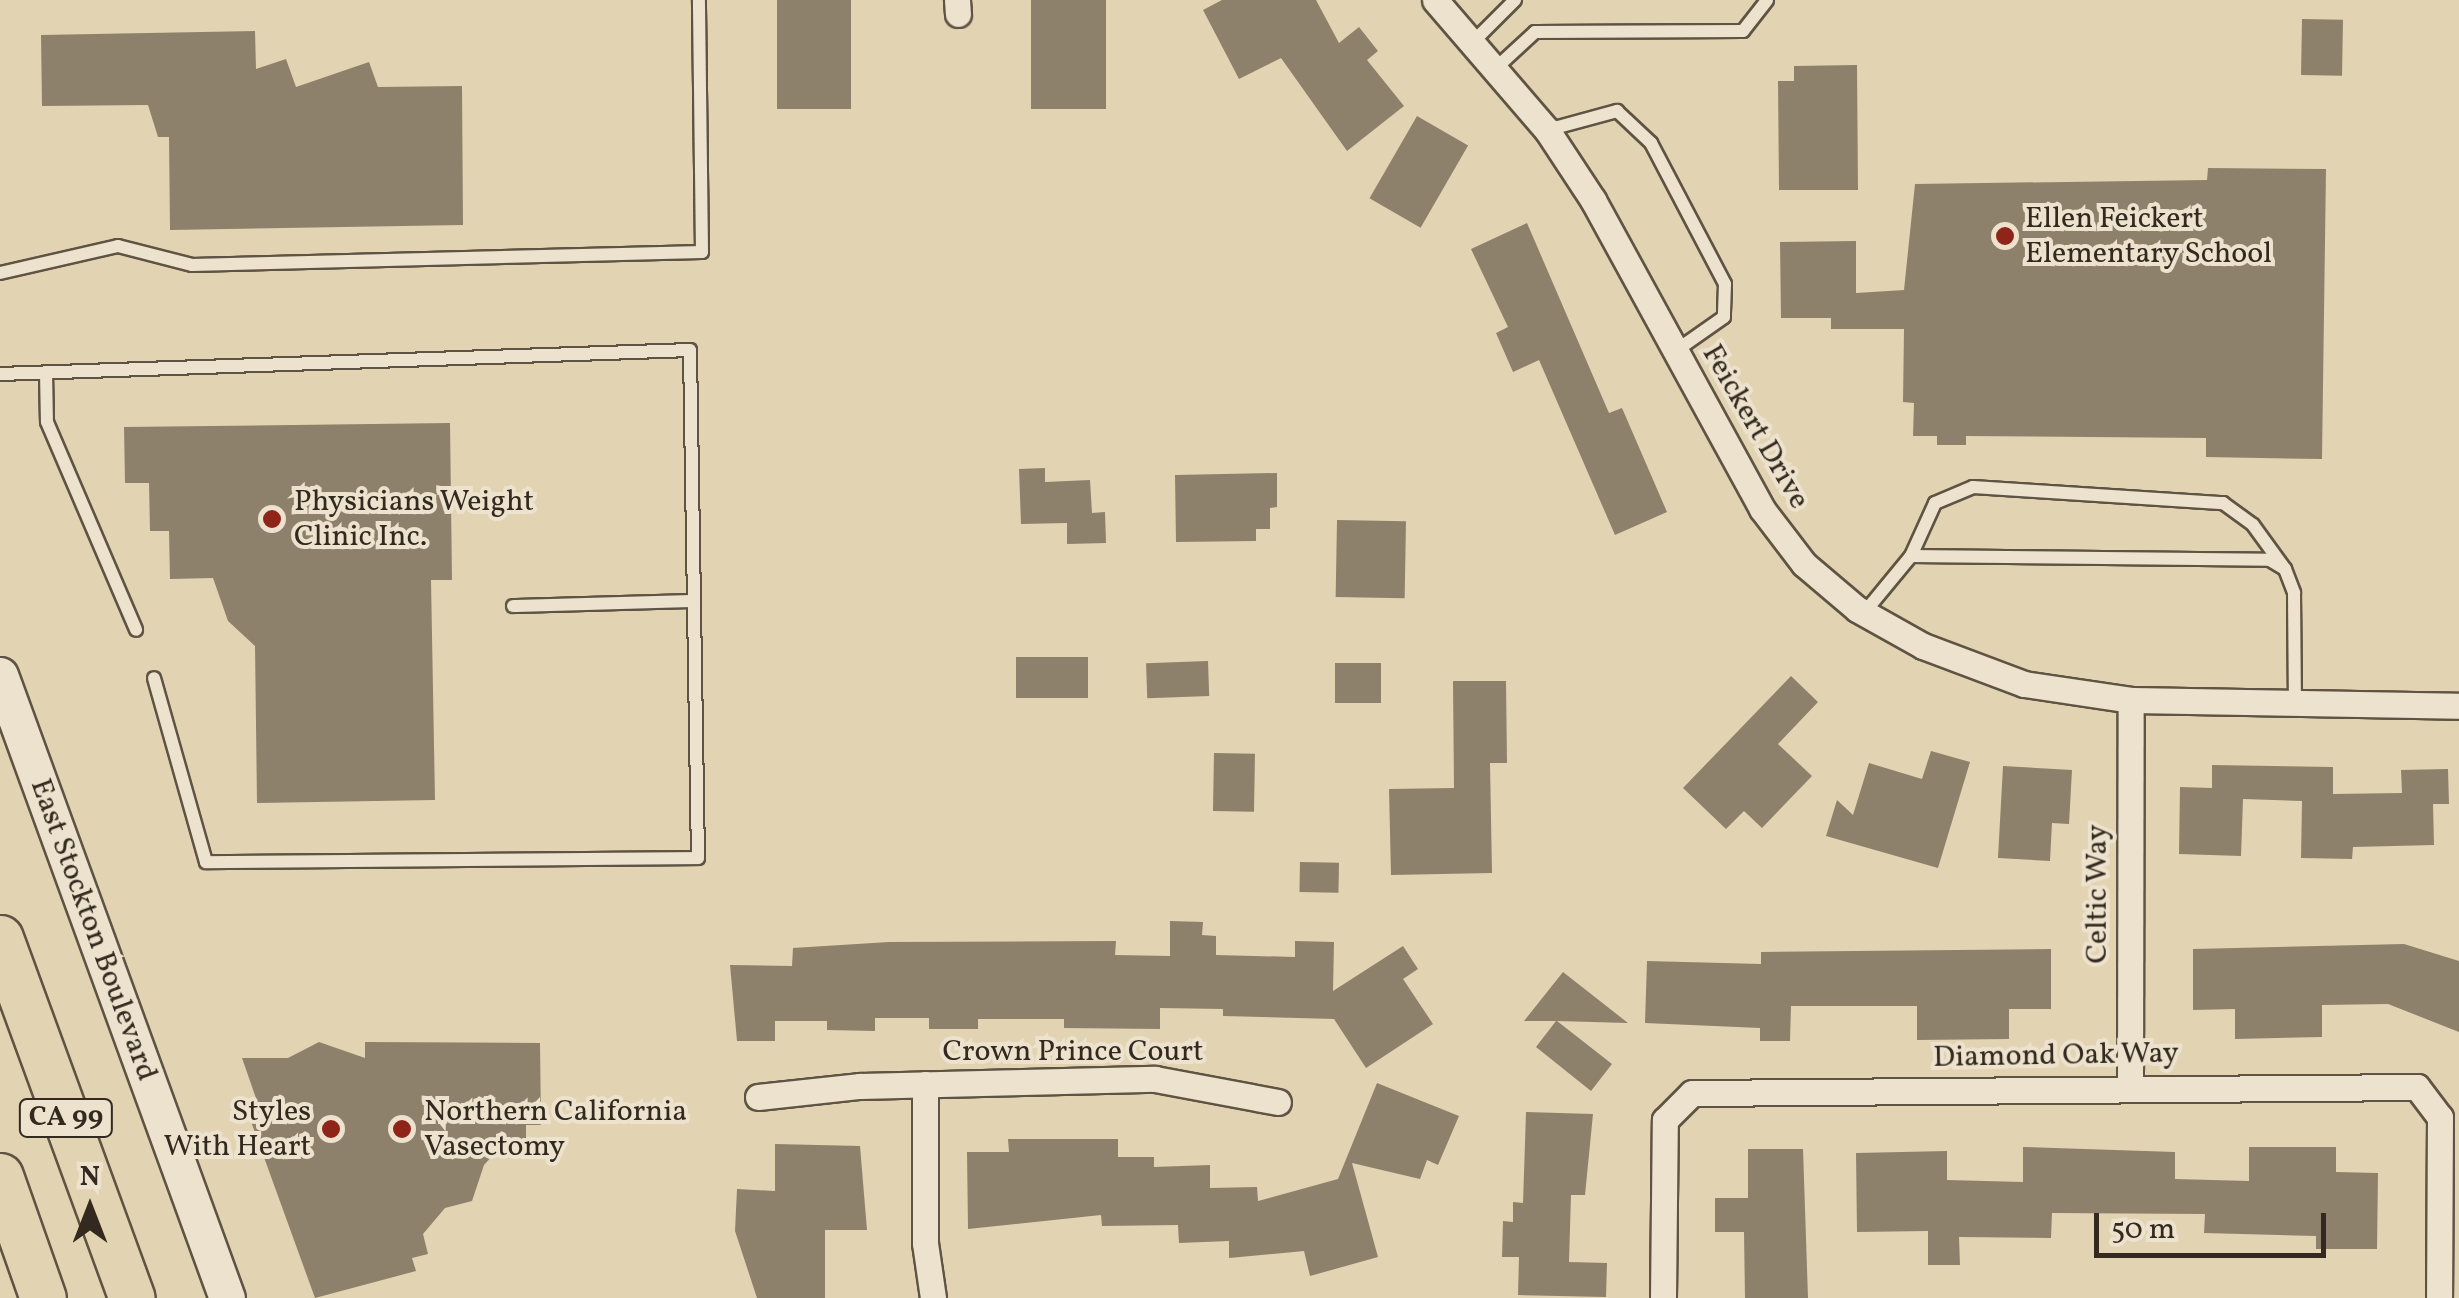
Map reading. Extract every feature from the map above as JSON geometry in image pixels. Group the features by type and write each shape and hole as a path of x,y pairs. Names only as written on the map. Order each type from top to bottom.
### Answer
{"highway":[{"name":"CA 99","path":"0,938 132,1298"},
{"name":"CA 99","path":"0,1176 43,1298"}],"street":[{"name":"Feickert Drive","path":"1436,0 1547,130 1774,526 1830,589 1864,612 1984,671 2131,700 2459,706"},
{"name":"East Stockton Boulevard","path":"0,675 226,1298"},
{"name":"Celtic Way","path":"2130,1088 2131,700"},
{"name":"Crown Prince Court","path":"758,1097 925,1084 1195,1080 1278,1102"},
{"path":"925,1084 933,1298"},
{"name":"Diamond Oak Way","path":"1663,1298 1665,1120 1692,1094 2418,1087 2440,1117 2439,1298"}],"lane":[{"path":"0,272 118,246 192,265 702,252 698,0"},
{"path":"1474,42 1515,0"},
{"path":"1496,68 1536,32 1743,31 1768,0"},
{"path":"1547,130 1617,110 1651,142 1724,284 1724,318 1674,352"},
{"path":"0,374 690,350 698,858 206,862 154,678"},
{"path":"46,372 47,422 136,630"},
{"path":"1864,612 1911,556 1935,503 1949,493 1972,487 2113,490 2222,503 2252,525 2285,569 2294,594 2295,703"},
{"path":"1911,556 2270,560 2285,569"},
{"path":"513,606 694,601"}],"building":[{"path":"777,0 851,0 851,109 777,109"},
{"path":"1031,0 1106,0 1106,109 1031,109"},
{"path":"1222,0 1316,0 1339,43 1359,27 1378,51 1367,60 1404,106 1347,151 1281,58 1239,79 1203,10"},
{"path":"2302,19 2343,20 2342,76 2301,75"},
{"path":"255,31 256,69 286,59 296,87 369,62 378,87 462,86 463,225 170,230 169,137 158,137 148,105 42,106 41,35"},
{"path":"1857,65 1858,190 1779,190 1778,81 1794,81 1794,66"},
{"path":"1417,116 1468,146 1421,228 1370,198"},
{"path":"2208,168 2326,169 2322,459 2206,457 2206,438 1966,436 1966,445 1937,445 1937,436 1913,436 1914,403 1903,402 1904,329 1831,329 1831,318 1781,318 1780,242 1856,241 1856,293 1904,290 1915,184 2207,180"},
{"path":"1527,223 1609,413 1622,408 1667,512 1615,535 1539,360 1513,372 1496,333 1508,327 1471,249"},
{"path":"450,423 452,580 431,580 435,800 257,803 255,646 228,621 213,578 170,579 169,531 150,531 149,483 125,483 124,427"},
{"path":"1045,468 1045,482 1090,480 1092,513 1105,512 1106,543 1067,544 1067,523 1021,524 1019,469"},
{"path":"1277,473 1277,507 1270,508 1270,529 1256,529 1256,541 1176,542 1175,475"},
{"path":"1337,520 1406,521 1405,598 1336,597"},
{"path":"1016,657 1088,657 1088,698 1016,698"},
{"path":"1208,661 1209,696 1147,698 1146,663"},
{"path":"1335,663 1381,663 1381,703 1335,703"},
{"path":"1791,676 1818,702 1778,744 1812,776 1762,828 1744,811 1726,829 1683,788"},
{"path":"1453,681 1506,681 1507,763 1490,763 1492,873 1391,875 1389,789 1454,788"},
{"path":"1931,751 1970,762 1938,868 1826,836 1837,800 1853,815 1869,763 1922,779"},
{"path":"1214,753 1255,754 1254,812 1213,811"},
{"path":"2212,765 2333,767 2333,794 2402,793 2401,770 2448,769 2449,804 2433,804 2434,845 2353,847 2352,859 2301,858 2302,801 2243,799 2241,856 2179,854 2180,787 2212,788"},
{"path":"2003,766 2072,770 2069,824 2052,823 2050,861 1998,858"},
{"path":"1300,862 1339,863 1338,893 1299,892"},
{"path":"1170,921 1203,922 1202,935 1216,936 1216,955 1295,957 1295,941 1334,942 1333,991 1403,946 1418,969 1403,979 1433,1024 1366,1068 1334,1019 1223,1016 1223,1009 1160,1008 1160,1029 1064,1028 1064,1019 978,1019 978,1029 929,1029 929,1018 875,1018 875,1031 827,1030 827,1021 775,1021 775,1041 737,1041 730,965 792,966 793,948 889,942 1116,941 1115,955 1170,956"},
{"path":"2404,944 2459,961 2459,1032 2388,1004 2322,1005 2322,1037 2235,1039 2235,1009 2193,1010 2193,949"},
{"path":"2051,949 2051,1009 2009,1009 2009,1039 1917,1040 1917,1006 1791,1006 1790,1041 1760,1041 1760,1028 1645,1023 1647,961 1761,964 1761,952"},
{"path":"1563,972 1628,1023 1557,1021 1612,1064 1591,1091 1536,1047 1556,1021 1524,1021"},
{"path":"319,1042 365,1058 365,1042 540,1043 541,1125 526,1125 526,1142 505,1142 484,1165 472,1201 445,1208 423,1234 428,1254 412,1258 416,1271 315,1298 245,1105 257,1101 242,1058 288,1058"},
{"path":"1377,1083 1459,1116 1438,1165 1427,1160 1420,1179 1352,1163 1378,1257 1310,1276 1304,1251 1229,1258 1229,1241 1179,1243 1178,1225 1102,1226 1101,1215 968,1229 967,1152 1009,1152 1008,1139 1118,1139 1118,1157 1154,1157 1154,1167 1210,1165 1210,1188 1257,1187 1258,1201 1338,1179"},
{"path":"1526,1112 1593,1114 1585,1195 1571,1195 1569,1262 1607,1263 1606,1297 1518,1295 1519,1257 1502,1257 1503,1221 1513,1222 1513,1202 1523,1203"},
{"path":"775,1144 860,1146 867,1230 825,1230 825,1298 757,1298 735,1231 737,1189 775,1191"},
{"path":"2023,1147 2175,1152 2175,1179 2249,1181 2249,1147 2336,1147 2336,1172 2378,1173 2377,1249 2316,1249 2316,1236 2204,1233 2205,1214 2052,1213 2051,1238 1959,1237 1960,1265 1928,1265 1928,1231 1857,1232 1856,1153 1947,1151 1947,1180 2023,1182"},
{"path":"1748,1149 1803,1149 1808,1298 1745,1298 1744,1232 1715,1232 1715,1198 1748,1198"}],"place":[{"name":"Ellen Feickert Elementary School","path":"2005,236"},
{"name":"Physicians Weight Clinic Inc.","path":"272,519"},
{"name":"Styles With Heart","path":"331,1129"},
{"name":"Northern California Vasectomy","path":"402,1129"}]}
